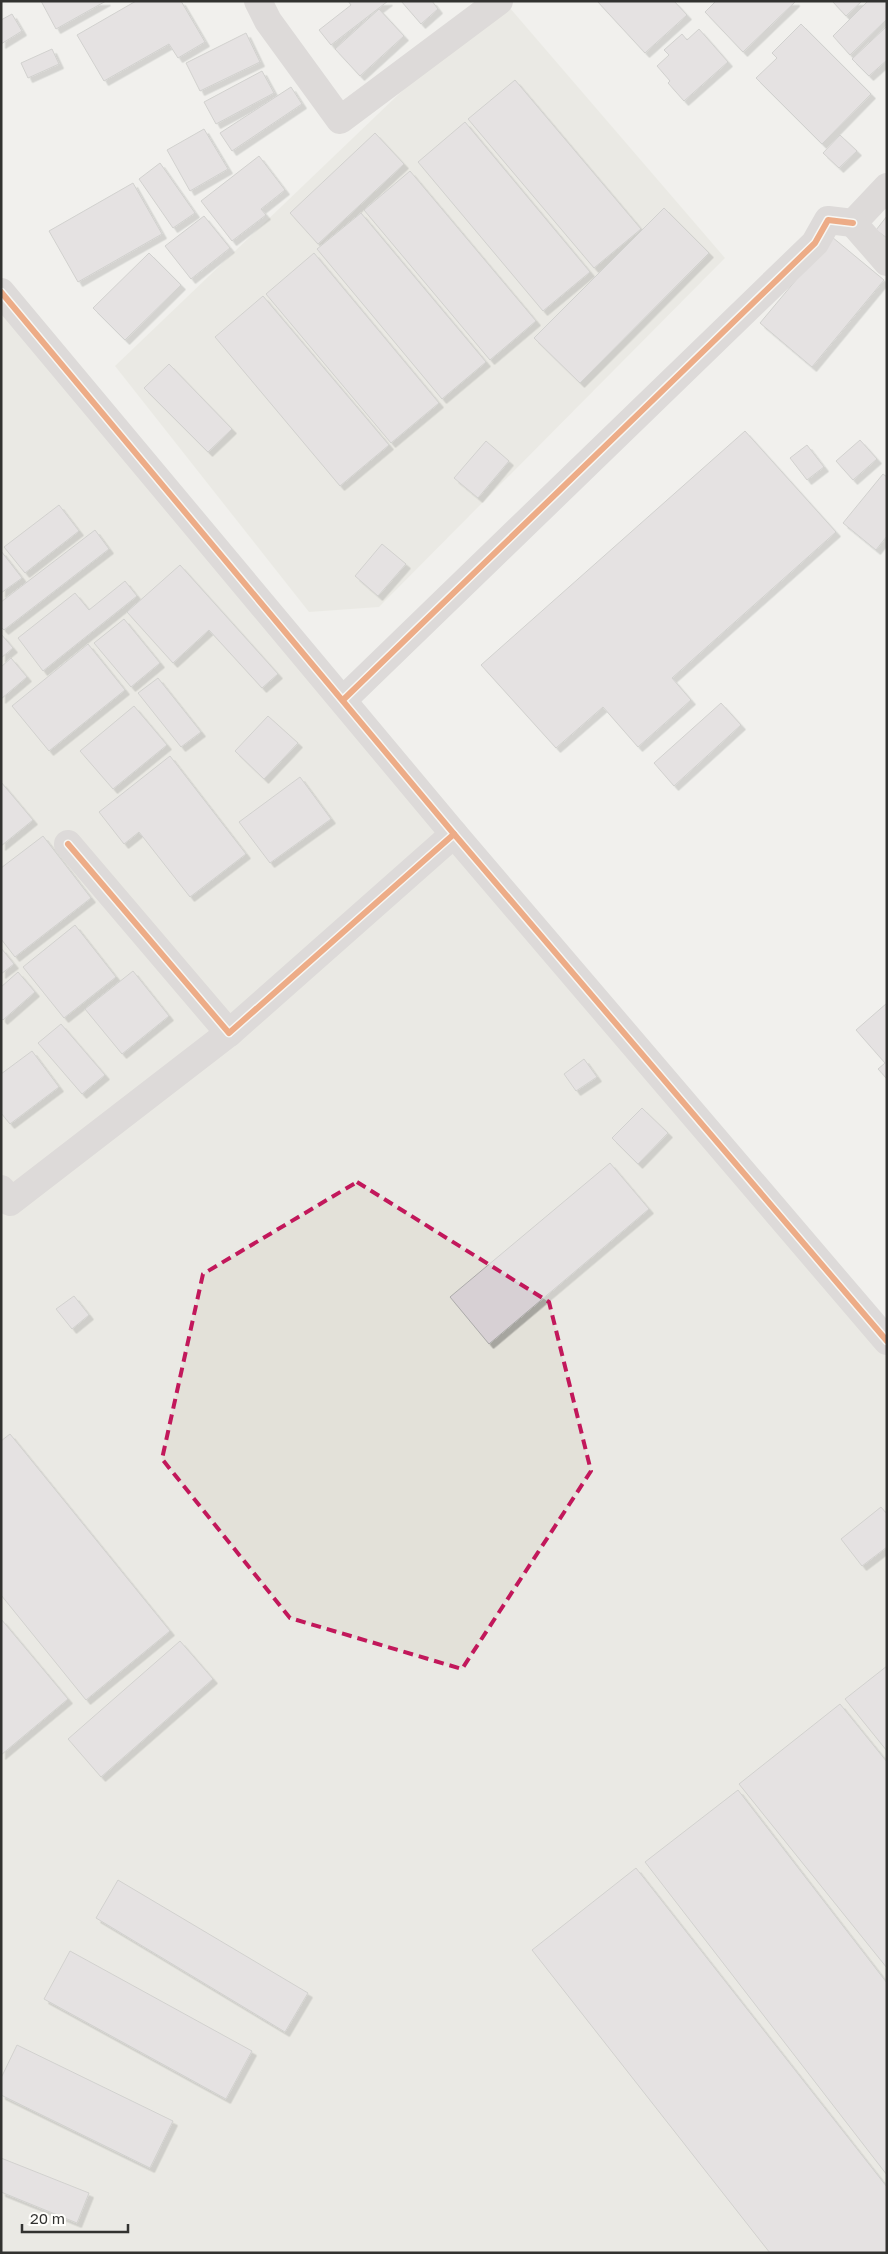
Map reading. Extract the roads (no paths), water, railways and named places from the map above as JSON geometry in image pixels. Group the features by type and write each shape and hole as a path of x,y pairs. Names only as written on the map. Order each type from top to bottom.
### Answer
{"street":[{"path":"258,1 268,21 340,120 499,1"},
{"path":"852,223 887,187"},
{"path":"343,700 815,243 828,220 852,223 887,262"},
{"path":"1,292 454,834 887,1341"},
{"path":"1,1189 10,1202 229,1033 454,834"},
{"path":"68,844 229,1033"}]}
